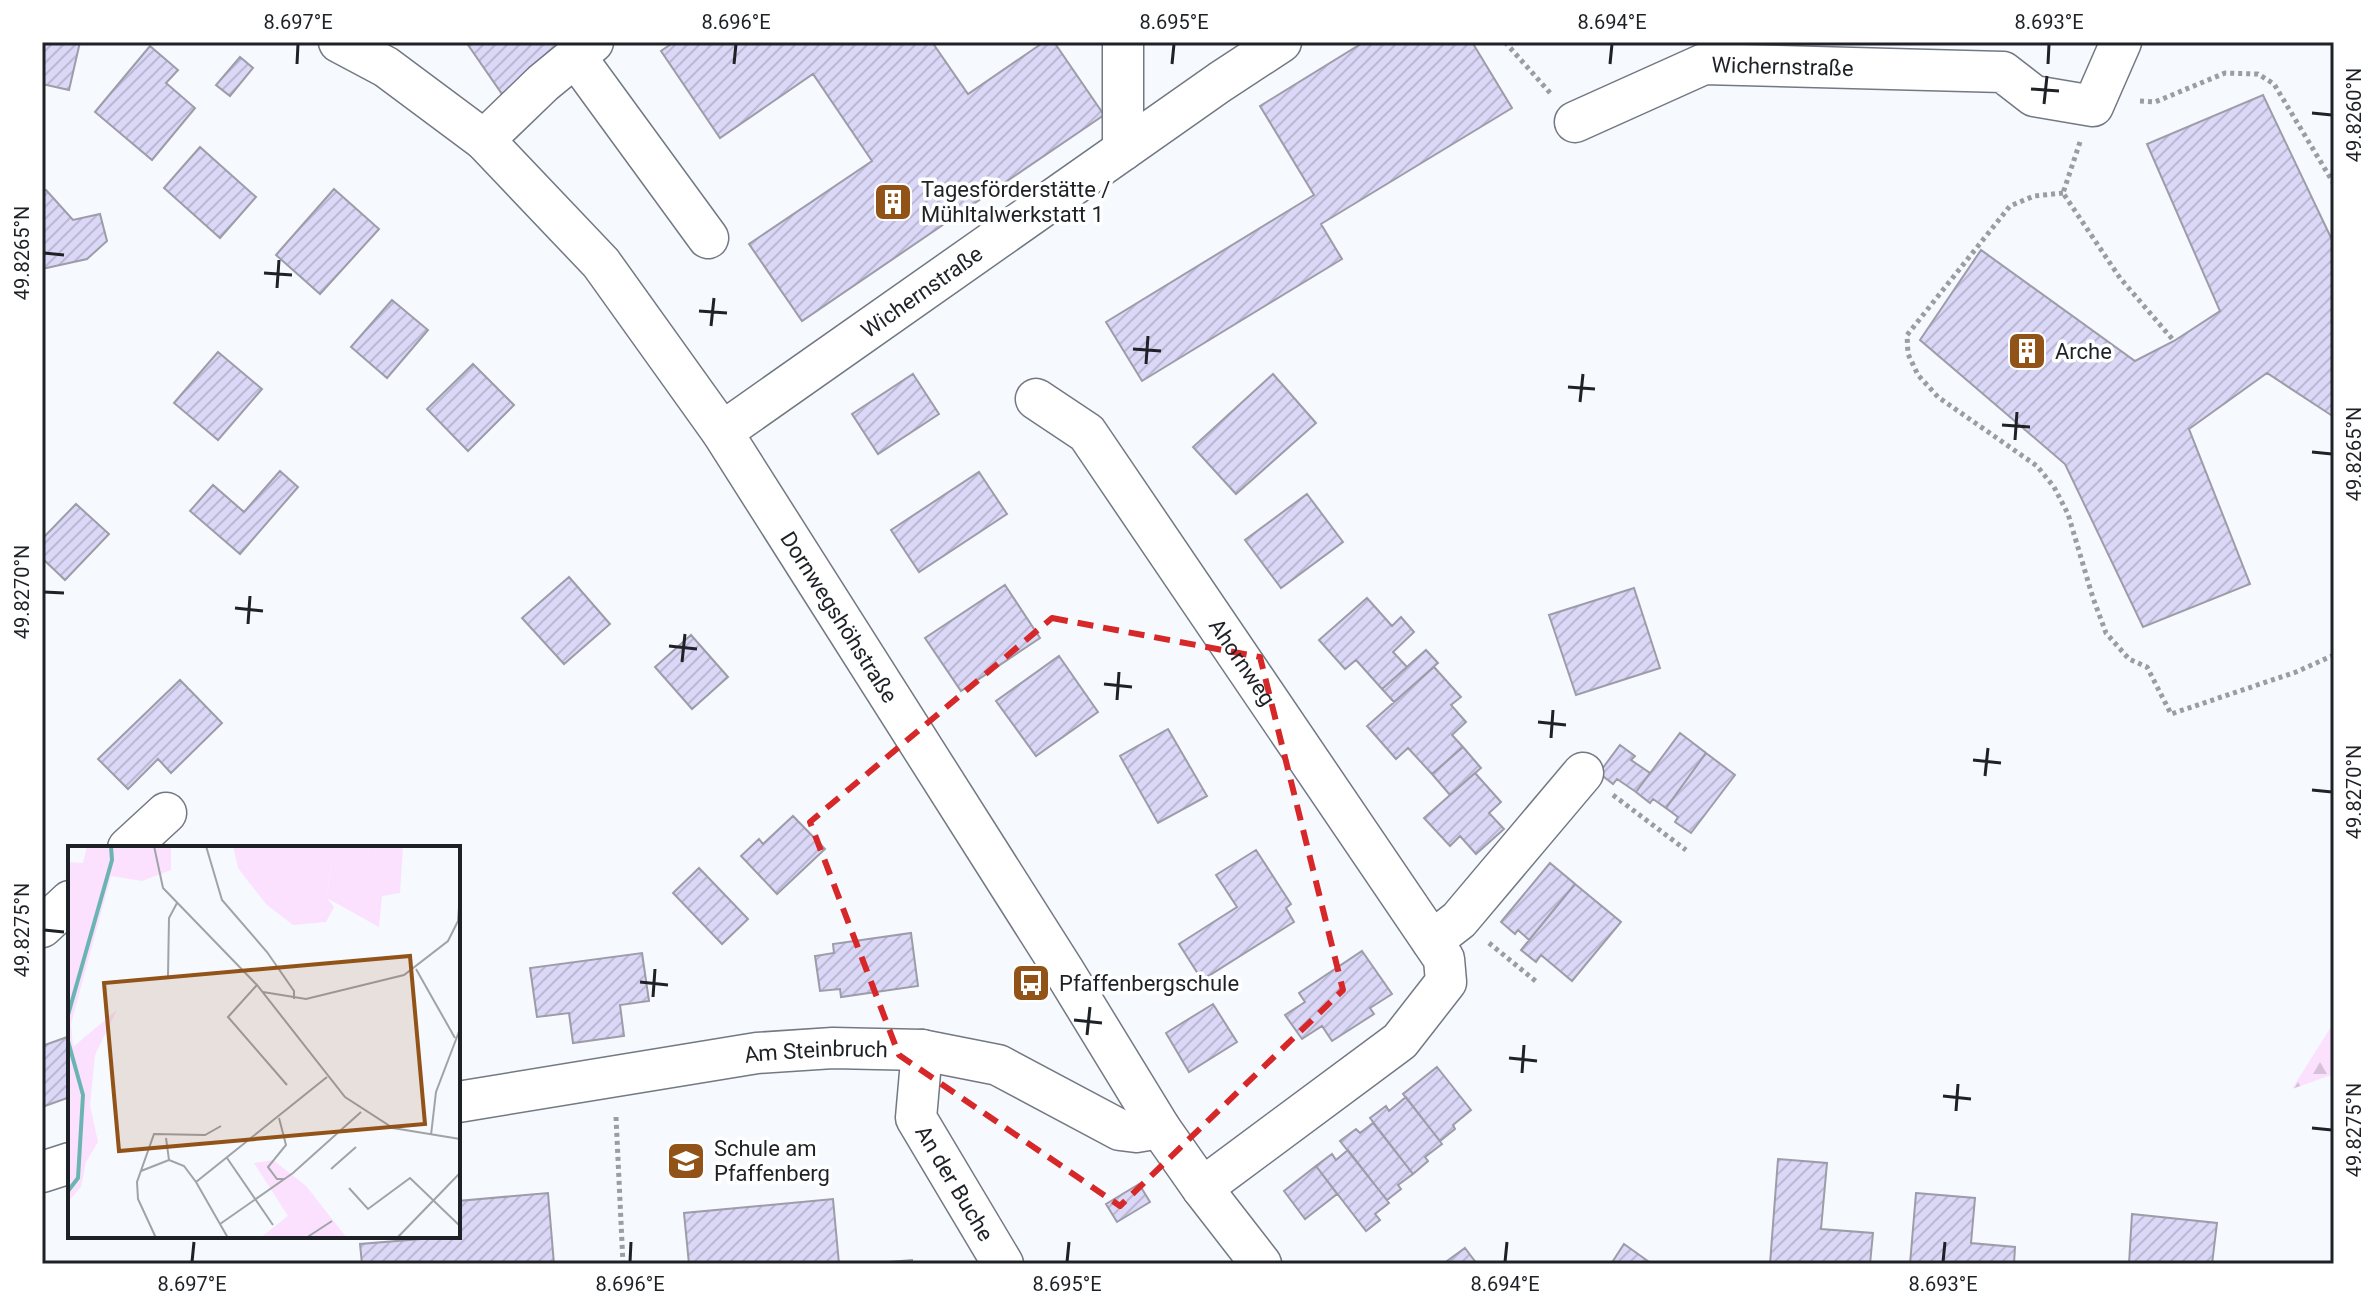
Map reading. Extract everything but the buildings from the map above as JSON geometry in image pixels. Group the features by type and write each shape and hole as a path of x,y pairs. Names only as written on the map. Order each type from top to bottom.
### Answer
{"street":[{"name":"Dornwegshöhstraße","path":"339,42 386,67 484,140 601,263 722,432 1160,1128 1261,1264"},
{"path":"1123,42 1123,150"},
{"name":"Wichernstraße","path":"722,432 1281,42"},
{"path":"2093,106 2121,42"},
{"path":"484,140 511,112 584,49 708,238"},
{"name":"Wichernstraße","path":"1575,122 1704,64 2004,57 2034,96 2093,106"},
{"name":"Ahornweg","path":"1036,399 1087,433 1446,930 1446,982 1400,1041 1202,1188"},
{"path":"1446,930 1583,773"},
{"path":"130,846 166,813"},
{"path":"42,927 68,903"},
{"name":"Am Steinbruch","path":"460,1102 757,1053 833,1048 922,1050 998,1065 1120,1130 1136,1132 1160,1128"},
{"name":"An der Buche","path":"922,1050 916,1118 1003,1264"},
{"path":"42,1172 68,1164"}],"path":[{"path":"1505,42 1575,122"},
{"path":"2063,193 2093,106 2123,101 2155,102 2225,73 2258,74 2274,84 2334,184"},
{"path":"2063,193 2120,278 2174,341"},
{"path":"2063,193 2034,196 2010,206 1907,335 1908,354 1918,375 1938,397 2037,466 2054,487 2068,514 2106,633 2129,659 2147,667 2171,714 2296,672 2334,655"},
{"path":"1583,773 1686,850"},
{"path":"1446,930 1538,983"},
{"path":"614,1077 623,1264"}],"highlighted area":[{"path":"1052,618 1260,657 1343,990 1120,1206 899,1055 810,822"}],"green space":[{"path":"2334,1022 2334,1074 2292,1089"}],"place":[{"name":"Tagesförderstätte / Mühltalwerkstatt 1","path":"893,202"},
{"name":"Arche","path":"2027,351"},
{"name":"Pfaffenbergschule","path":"1031,983"},
{"name":"Schule am Pfaffenberg","path":"686,1161"}]}
